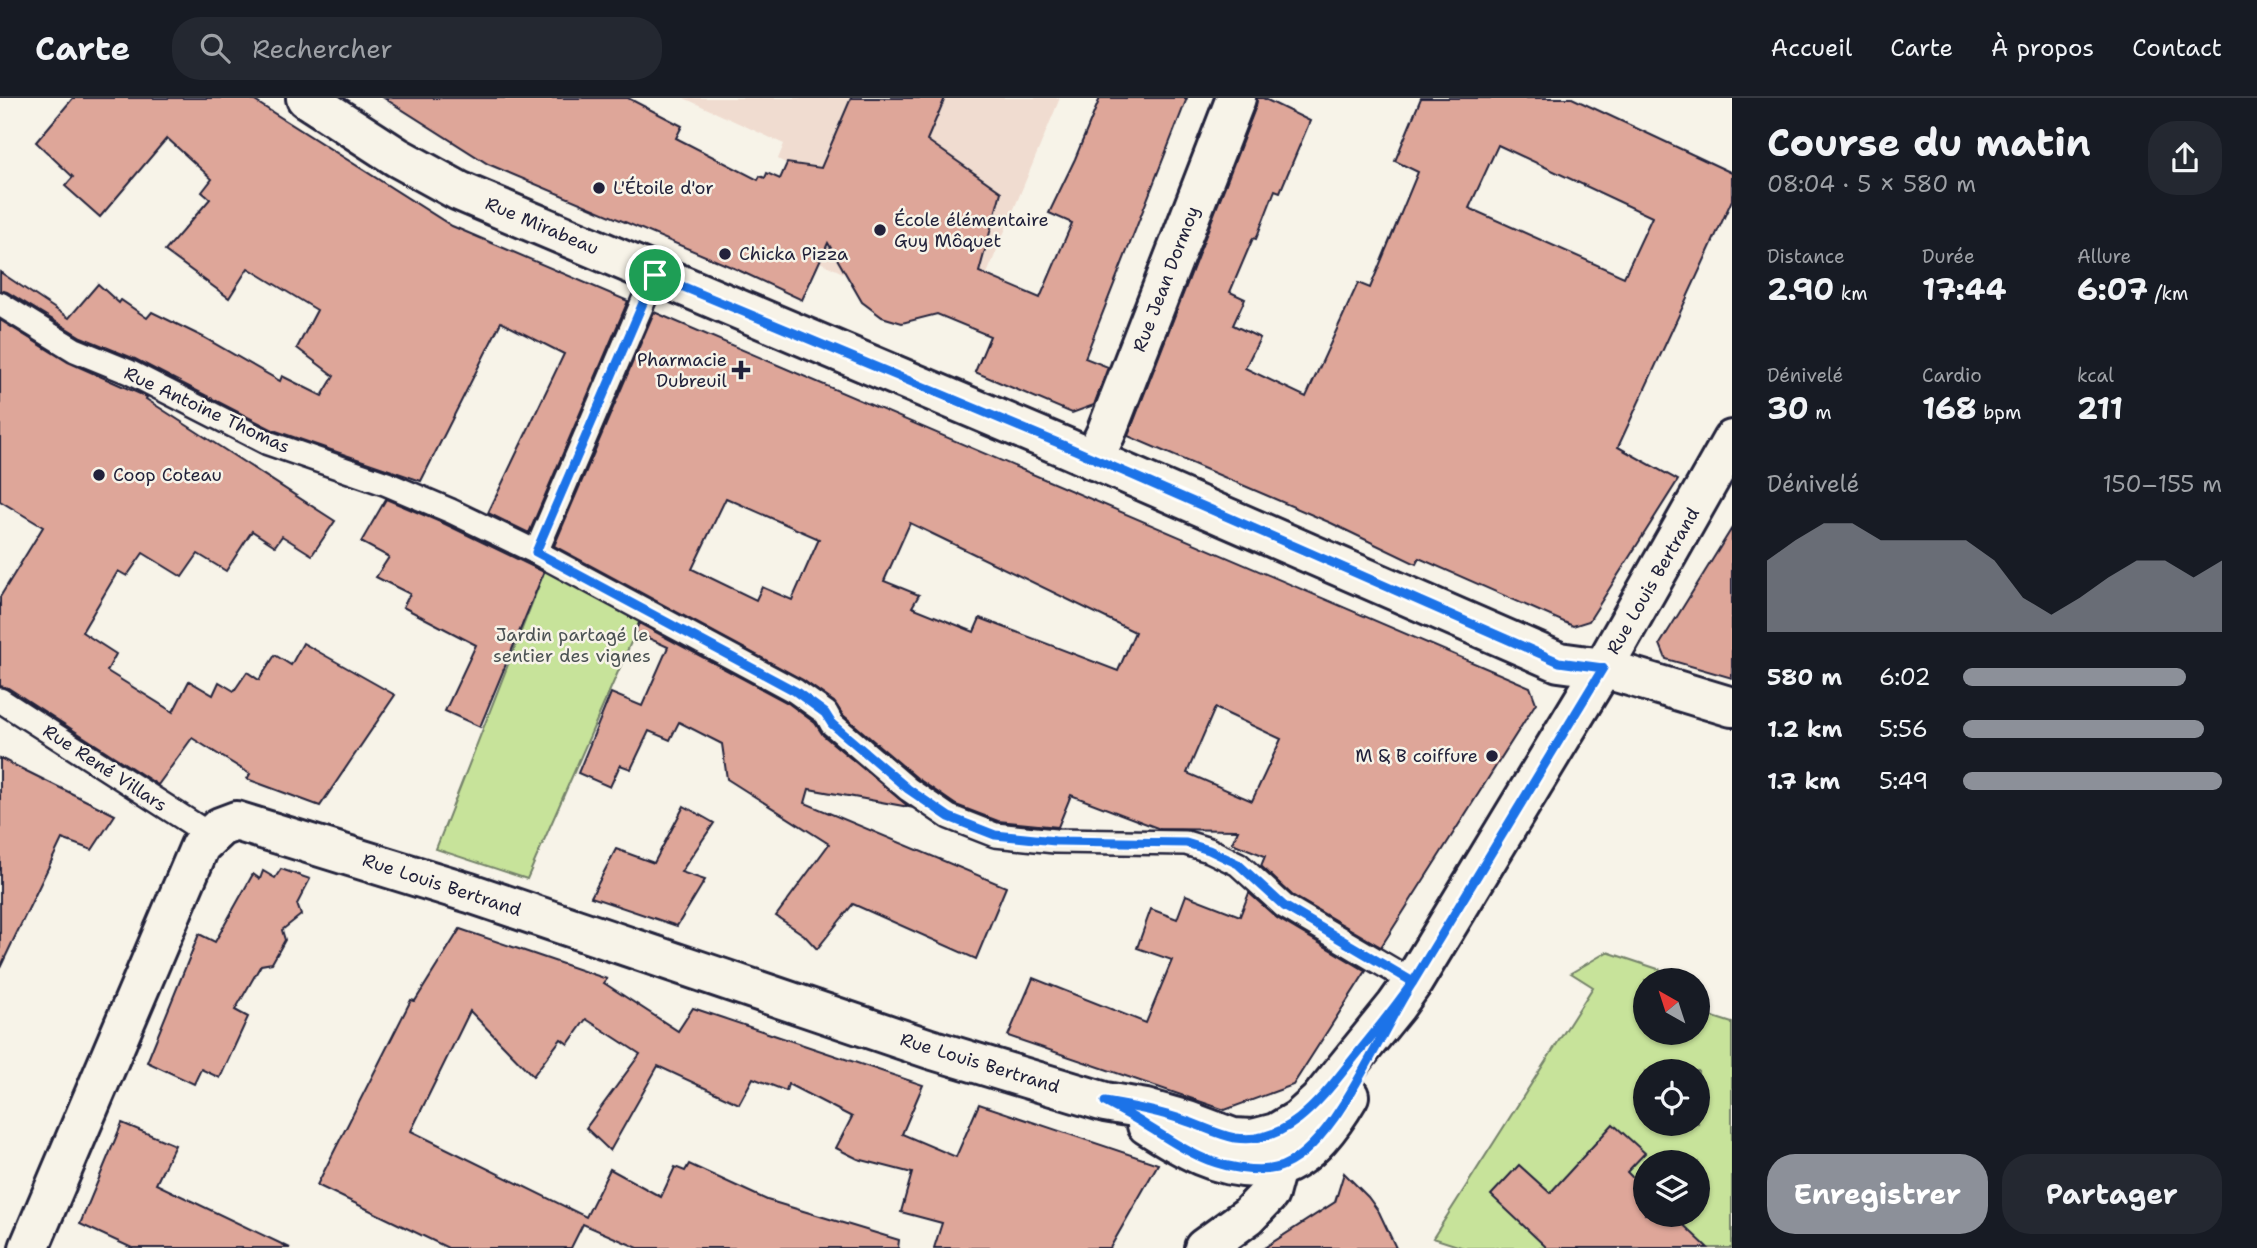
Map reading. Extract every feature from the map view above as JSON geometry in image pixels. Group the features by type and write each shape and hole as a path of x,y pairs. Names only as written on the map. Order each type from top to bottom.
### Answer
{"main road":[{"name":"Rue Mirabeau","path":"306,98 397,156 459,191 1093,460 1559,662 1603,668 1732,707"},
{"name":"Rue Jean Dormoy","path":"1093,460 1106,433 1236,98"},
{"name":"Rue Louis Bertrand","path":"1105,1102 1207,1160 1243,1169 1276,1168 1295,1158 1316,1141 1338,1115 1404,994 1603,668 1732,440"},
{"name":"Rue Louis Bertrand","path":"209,835 236,821 256,826 470,893 930,1049 1105,1102 1146,1110 1233,1138 1254,1139 1276,1133 1298,1120 1319,1101 1404,994"},
{"path":"29,1248 200,846 209,835"},
{"path":"1205,1248 1248,1216 1269,1194 1276,1168"}],"lane":[{"path":"536,552 655,275"},
{"name":"Rue Antoine Thomas","path":"0,304 75,349 129,372 268,443 387,484 536,552 795,691 825,713 832,724 908,789 949,817 995,835 1055,841 1186,843 1209,850 1238,864 1284,906 1404,994"},
{"name":"Rue René Villars","path":"0,700 209,835"}],"shaded area":[{"name":"École élémentaire Guy Môquet","path":"684,98 1060,98 987,274 1011,286 990,336 937,315 910,320 847,275 820,262 802,300 736,269 787,164 778,159 784,144"}],"green space":[{"name":"Jardin partagé le sentier des vignes","path":"545,570 643,615 527,879 436,849"},
{"path":"1607,952 1655,968 1633,968 1633,1045 1710,1045 1710,1016 1732,1023 1732,1248 1464,1248 1433,1238 1593,987 1571,973"}],"building":[{"path":"73,98 250,98 452,226 628,301 529,533 488,513 564,354 501,322 421,481 273,430 135,359 81,337 0,290 0,272 69,318 98,284 119,303 121,300 147,318 152,312 203,337 280,381 282,376 322,396 334,376 297,348 317,310 248,268 229,298 165,251 210,199 202,192 212,179 167,138 100,217 65,186 73,177 36,142"},
{"path":"384,98 628,98 682,126 676,138 758,180 760,176 765,178 767,173 780,179 787,163 821,168 851,98 945,98 927,140 1001,192 979,272 1040,298 1072,223 1049,213 1100,98 1187,98 1085,358 1108,367 1094,405 1072,413 975,372 990,336 937,314 902,323 882,317 862,302 828,243 802,300 736,269 488,164"},
{"path":"1257,98 1263,98 1310,121 1280,192 1275,190 1256,239 1253,238 1230,292 1245,299 1233,325 1260,338 1245,368 1306,397 1358,283 1370,288 1418,172 1395,161 1421,98 1572,98 1732,173 1732,200 1618,447 1678,480 1589,621 1573,626 1419,558 1416,564 1331,523 1128,436","holes":["1498,145 1652,217 1624,277 1469,208"]},
{"path":"654,312 1530,687 1536,703 1381,947 1292,895 1261,866 1265,856 1232,843 1238,830 1160,829 1071,795 1058,827 998,821 956,805 917,778 843,715 834,702 803,680 554,546","holes":["726,498 819,539 792,600 762,587 756,600 692,569","910,523 1135,632 1118,671 980,618 974,632 912,607 919,595 884,581","1215,708 1281,739 1252,801 1187,773"]},
{"path":"0,320 68,362 147,397 146,399 335,521 312,555 282,536 275,546 252,531 226,571 198,554 182,577 143,553 127,576 118,571 82,632 116,654 107,671 173,712 189,681 213,695 219,682 234,691 247,672 259,680 275,655 291,665 303,643 395,695 320,806 247,779 250,774 192,738 158,785 8,688 0,686 0,597 43,527 0,501"},
{"path":"386,499 544,572 480,727 445,711 476,645 403,607 410,594 376,577 389,557 361,542"},
{"path":"1732,528 1732,678 1666,659 1660,644"},
{"path":"639,623 788,703 815,723 823,735 909,807 809,789 805,803 1006,887 976,959 853,904 817,949 804,935 776,916 829,844 727,779 722,744 679,722 670,740 649,731 631,769 620,765 610,787 578,773 611,693 642,706 668,647 635,632"},
{"path":"0,758 115,815 92,850 62,839 0,968"},
{"path":"684,806 714,823 681,872 705,880 677,926 591,897 616,849 654,863"},
{"path":"281,869 310,879 297,904 301,915 282,930 285,940 272,963 261,965 235,1010 248,1017 220,1078 201,1069 194,1084 147,1062 199,934 215,942 253,874 260,879 263,871 275,878"},
{"path":"1249,893 1277,918 1366,971 1293,1085 1225,1110 1008,1036 1033,978 1146,1023 1172,960 1137,948 1151,909 1177,919 1186,895 1240,916"},
{"path":"460,929 607,979 604,983 678,1031 693,1008 923,1085 902,1134 956,1157 979,1104 1158,1164 1110,1248 934,1248 942,1223 901,1212 912,1173 858,1159 836,1148 852,1117 788,1084 786,1091 753,1078 739,1104 658,1066 610,1151 586,1128 640,1054 586,1019 568,1044 561,1039 533,1076 470,1011 411,1131 586,1217 610,1169 661,1197 675,1167 685,1171 689,1164 767,1200 899,1240 898,1248 638,1248 583,1224 571,1248 448,1248 317,1185 411,1000 415,1001"},
{"path":"122,1123 175,1145 156,1184 290,1248 132,1248 80,1224"},
{"path":"1613,1124 1642,1150 1633,1150 1633,1166 1627,1172 1633,1178 1633,1227 1686,1227 1708,1248 1547,1248 1491,1195 1519,1165 1550,1193"},
{"path":"1344,1173 1379,1212 1396,1248 1264,1248 1335,1202"}],"place":[{"name":"L'Étoile d'or","path":"599,188"},
{"name":"École élémentaire Guy Môquet","path":"880,230"},
{"name":"Chicka Pizza","path":"725,254"},
{"name":"Pharmacie Dubreuil","path":"741,370"},
{"name":"Coop Coteau","path":"99,475"},
{"name":"M & B coiffure","path":"1492,756"}],"route":[{"path":"655,275 536,552 795,691 825,713 832,724 908,789 949,817 995,835 1055,841 1186,843 1209,850 1238,864 1284,906 1413,982 1319,1101 1298,1120 1276,1133 1254,1139 1233,1138 1188,1121 1105,1102 1207,1160 1243,1169 1276,1168 1295,1158 1316,1141 1338,1115 1396,1006 1413,982 1603,668 1559,662 1068,447 655,275"}]}
